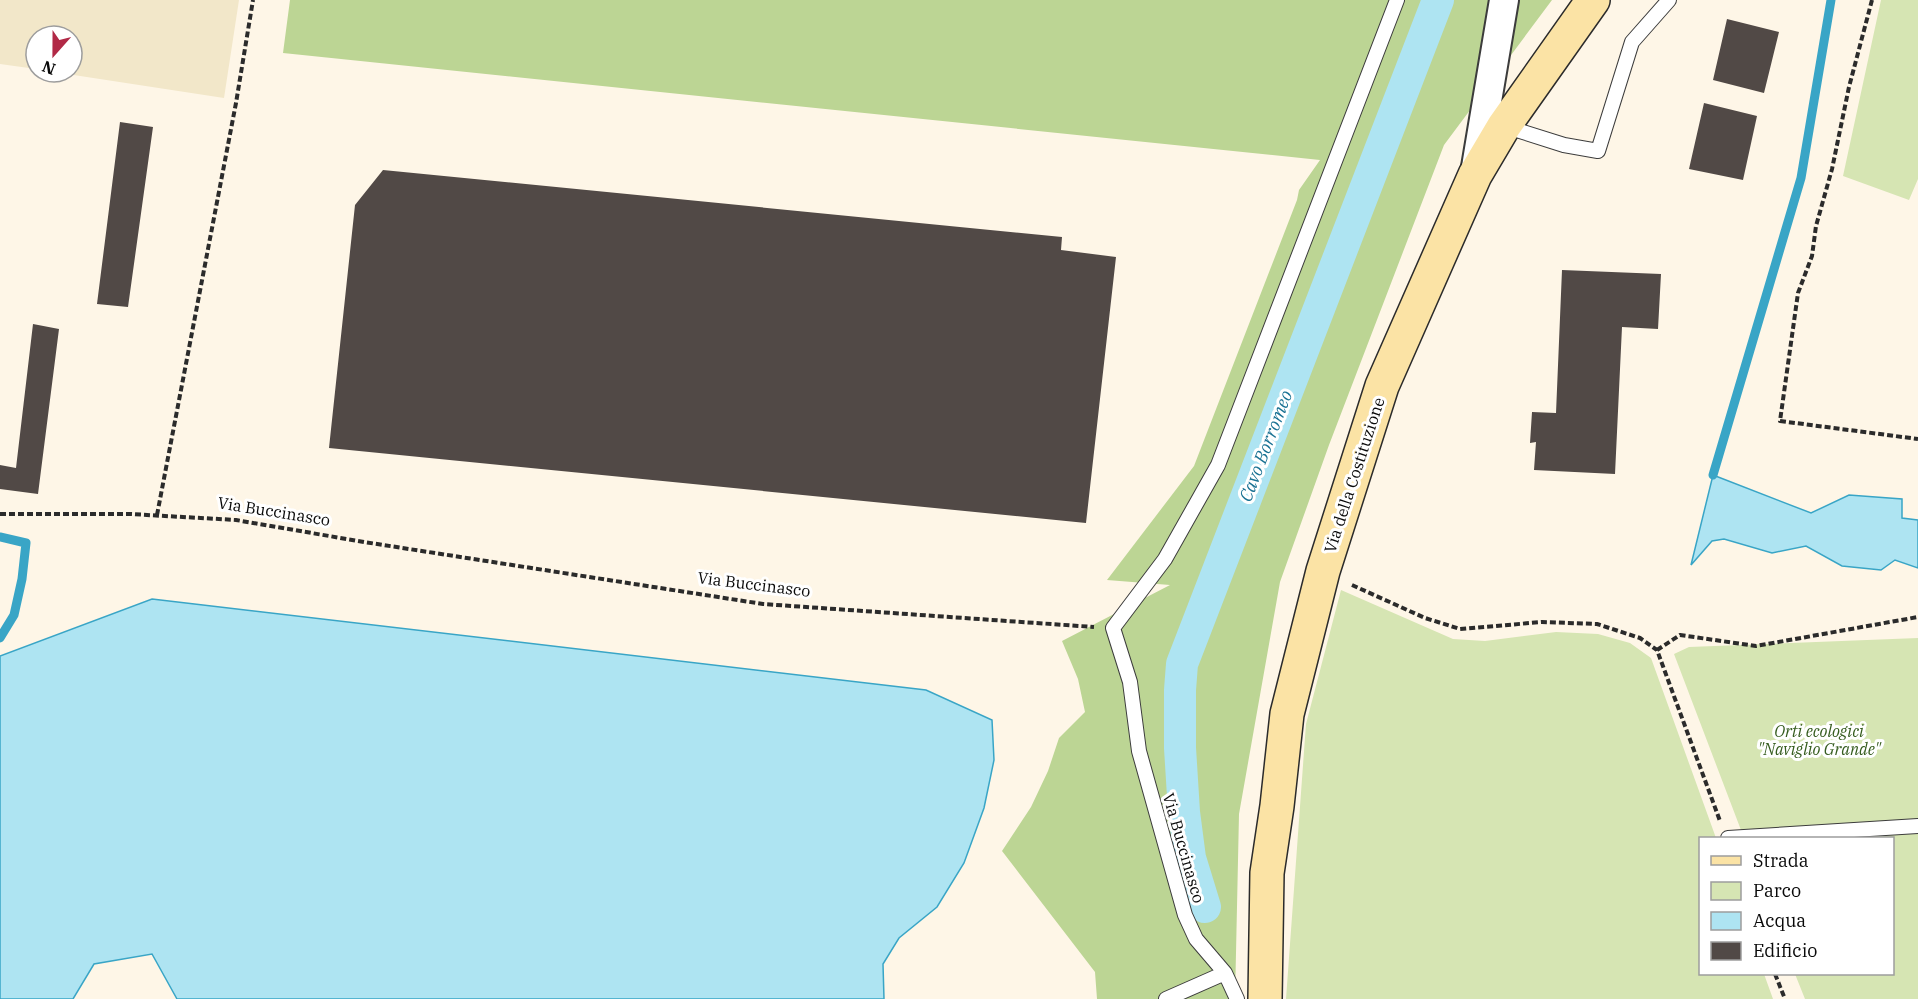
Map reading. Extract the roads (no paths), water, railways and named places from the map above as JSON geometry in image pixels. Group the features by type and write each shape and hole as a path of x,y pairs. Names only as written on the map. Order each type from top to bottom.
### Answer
{"main road":[{"name":"Via della Costituzione","path":"1265,999 1267,873 1287,714 1323,571 1382,386 1475,175 1504,126 1593,0"}],"street":[{"path":"1475,175 1504,0"}],"lane":[{"name":"Via Buccinasco","path":"1237,999 1225,973 1196,939 1185,915 1139,749 1130,682 1113,628 1165,559 1218,465 1397,0"},
{"path":"1504,126 1563,151 1598,151 1632,42 1669,0"},
{"path":"1725,833 1918,826"},
{"path":"1166,999 1225,973"}],"water":[{"path":"1713,475 1811,513 1849,495 1902,499 1902,518 1918,520 1918,568 1895,560 1881,570 1842,566 1806,546 1772,553 1724,539 1712,541 1691,565"},
{"path":"152,599 926,690 992,720 994,760 984,808 964,863 937,907 899,938 883,964 884,999 177,999 152,954 94,964 73,999 0,999 0,656"}],"waterway":[{"name":"Cavo Borromeo","path":"1205,907 1190,858 1184,812 1180,748 1182,664 1438,0"},
{"path":"1713,475 1801,178 1831,0"},
{"path":"0,537 26,543 22,579 14,615 0,638"}],"park label":[{"name":"Orti ecologici \"Naviglio Grande\"","path":"1819,740"}]}
